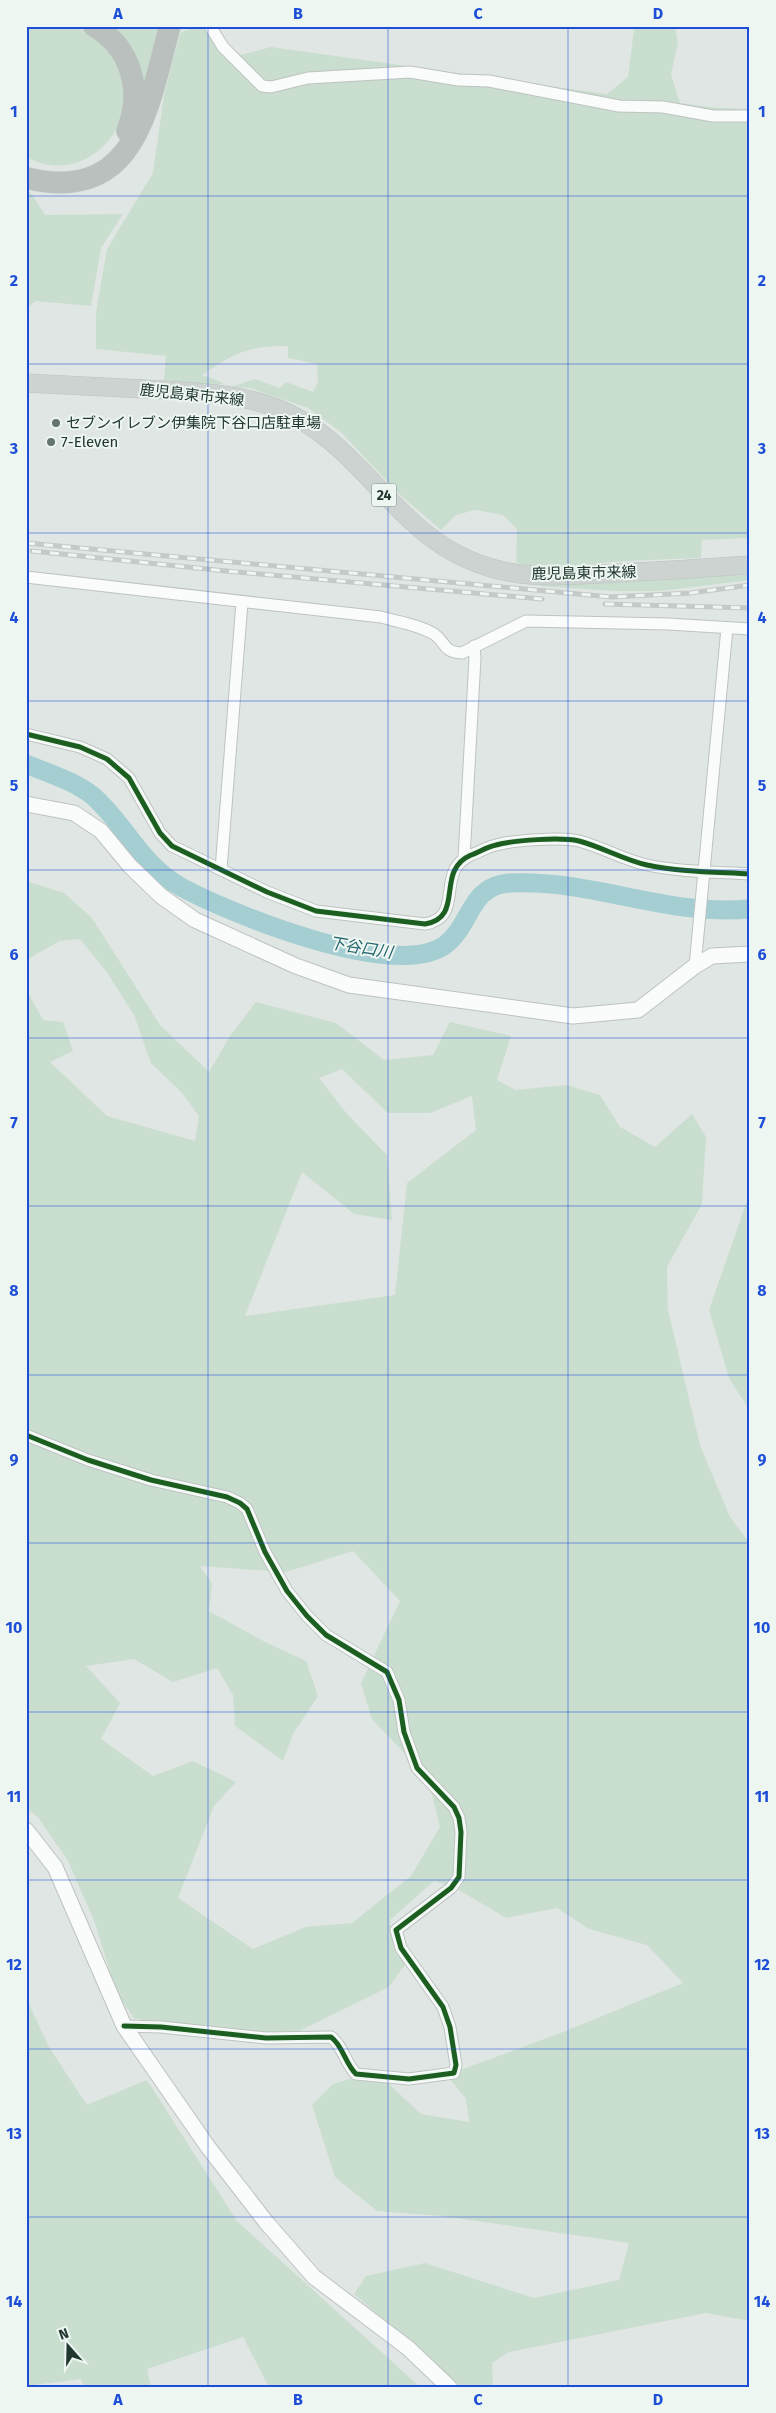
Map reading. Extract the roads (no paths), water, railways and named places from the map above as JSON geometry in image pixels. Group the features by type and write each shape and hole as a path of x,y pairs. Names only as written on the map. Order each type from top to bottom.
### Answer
{"highway":[{"path":"26,167 47,173 68,173 86,168 102,158 127,131 133,113 133,78 128,60 117,45 104,32 94,26"},
{"path":"26,178 47,183 70,183 96,175 115,162 131,144 142,123 153,95 170,26"}],"main road":[{"name":"鹿児島東市来線","path":"26,383 214,394 232,396 268,405 300,420 323,436 417,528 442,546 469,561 496,570 532,576 563,576 750,565"}],"street":[{"path":"210,26 223,47 262,86 271,87 308,78 410,72 458,80 489,81 619,106 663,107 713,116 750,116"},
{"path":"26,577 381,617 414,625 436,635 446,649 462,653 526,621 750,629"},
{"path":"221,870 242,602"},
{"path":"695,966 702,872 727,628"},
{"path":"464,858 475,658 474,646"},
{"path":"26,734 52,738 80,747 107,759 129,778 160,833 172,846 267,892 316,911 425,924 434,922 441,918 446,909 453,871 456,864 464,858 496,845 565,838 647,865 702,872 750,874"},
{"path":"26,804 74,813 101,831 130,866 161,896 195,920 296,966 349,985 573,1016 610,1014 638,1010 695,966 712,956 750,954"},
{"path":"26,1435 88,1460 152,1480 227,1497 248,1509 265,1552 287,1591 307,1616 326,1635 387,1672 399,1700 404,1732 417,1768 454,1807 460,1818 459,1876 450,1888 396,1930 401,1948 443,2007 450,2027 456,2065 454,2073 409,2079 356,2074 351,2069 337,2041 331,2037 266,2038 161,2027 124,2026"},
{"path":"26,1830 55,1868 124,2026 208,2147 266,2222 314,2277 408,2348 449,2387"}],"waterway":[{"name":"下谷口川","path":"26,764 69,782 93,796 105,807 144,856 167,878 181,887 236,913 273,927 353,950 390,955 421,954 445,945 454,937 472,907 486,891 497,885 510,883 571,886 689,908 750,909"}],"railway":[{"path":"26,543 611,597 691,593 750,585"},
{"path":"32,551 226,571 542,599"},
{"path":"605,604 750,608"}],"place":[{"name":"セブンイレブン伊集院下谷口店駐車場","path":"56,423"},
{"name":"7-Eleven","path":"51,442"}]}
